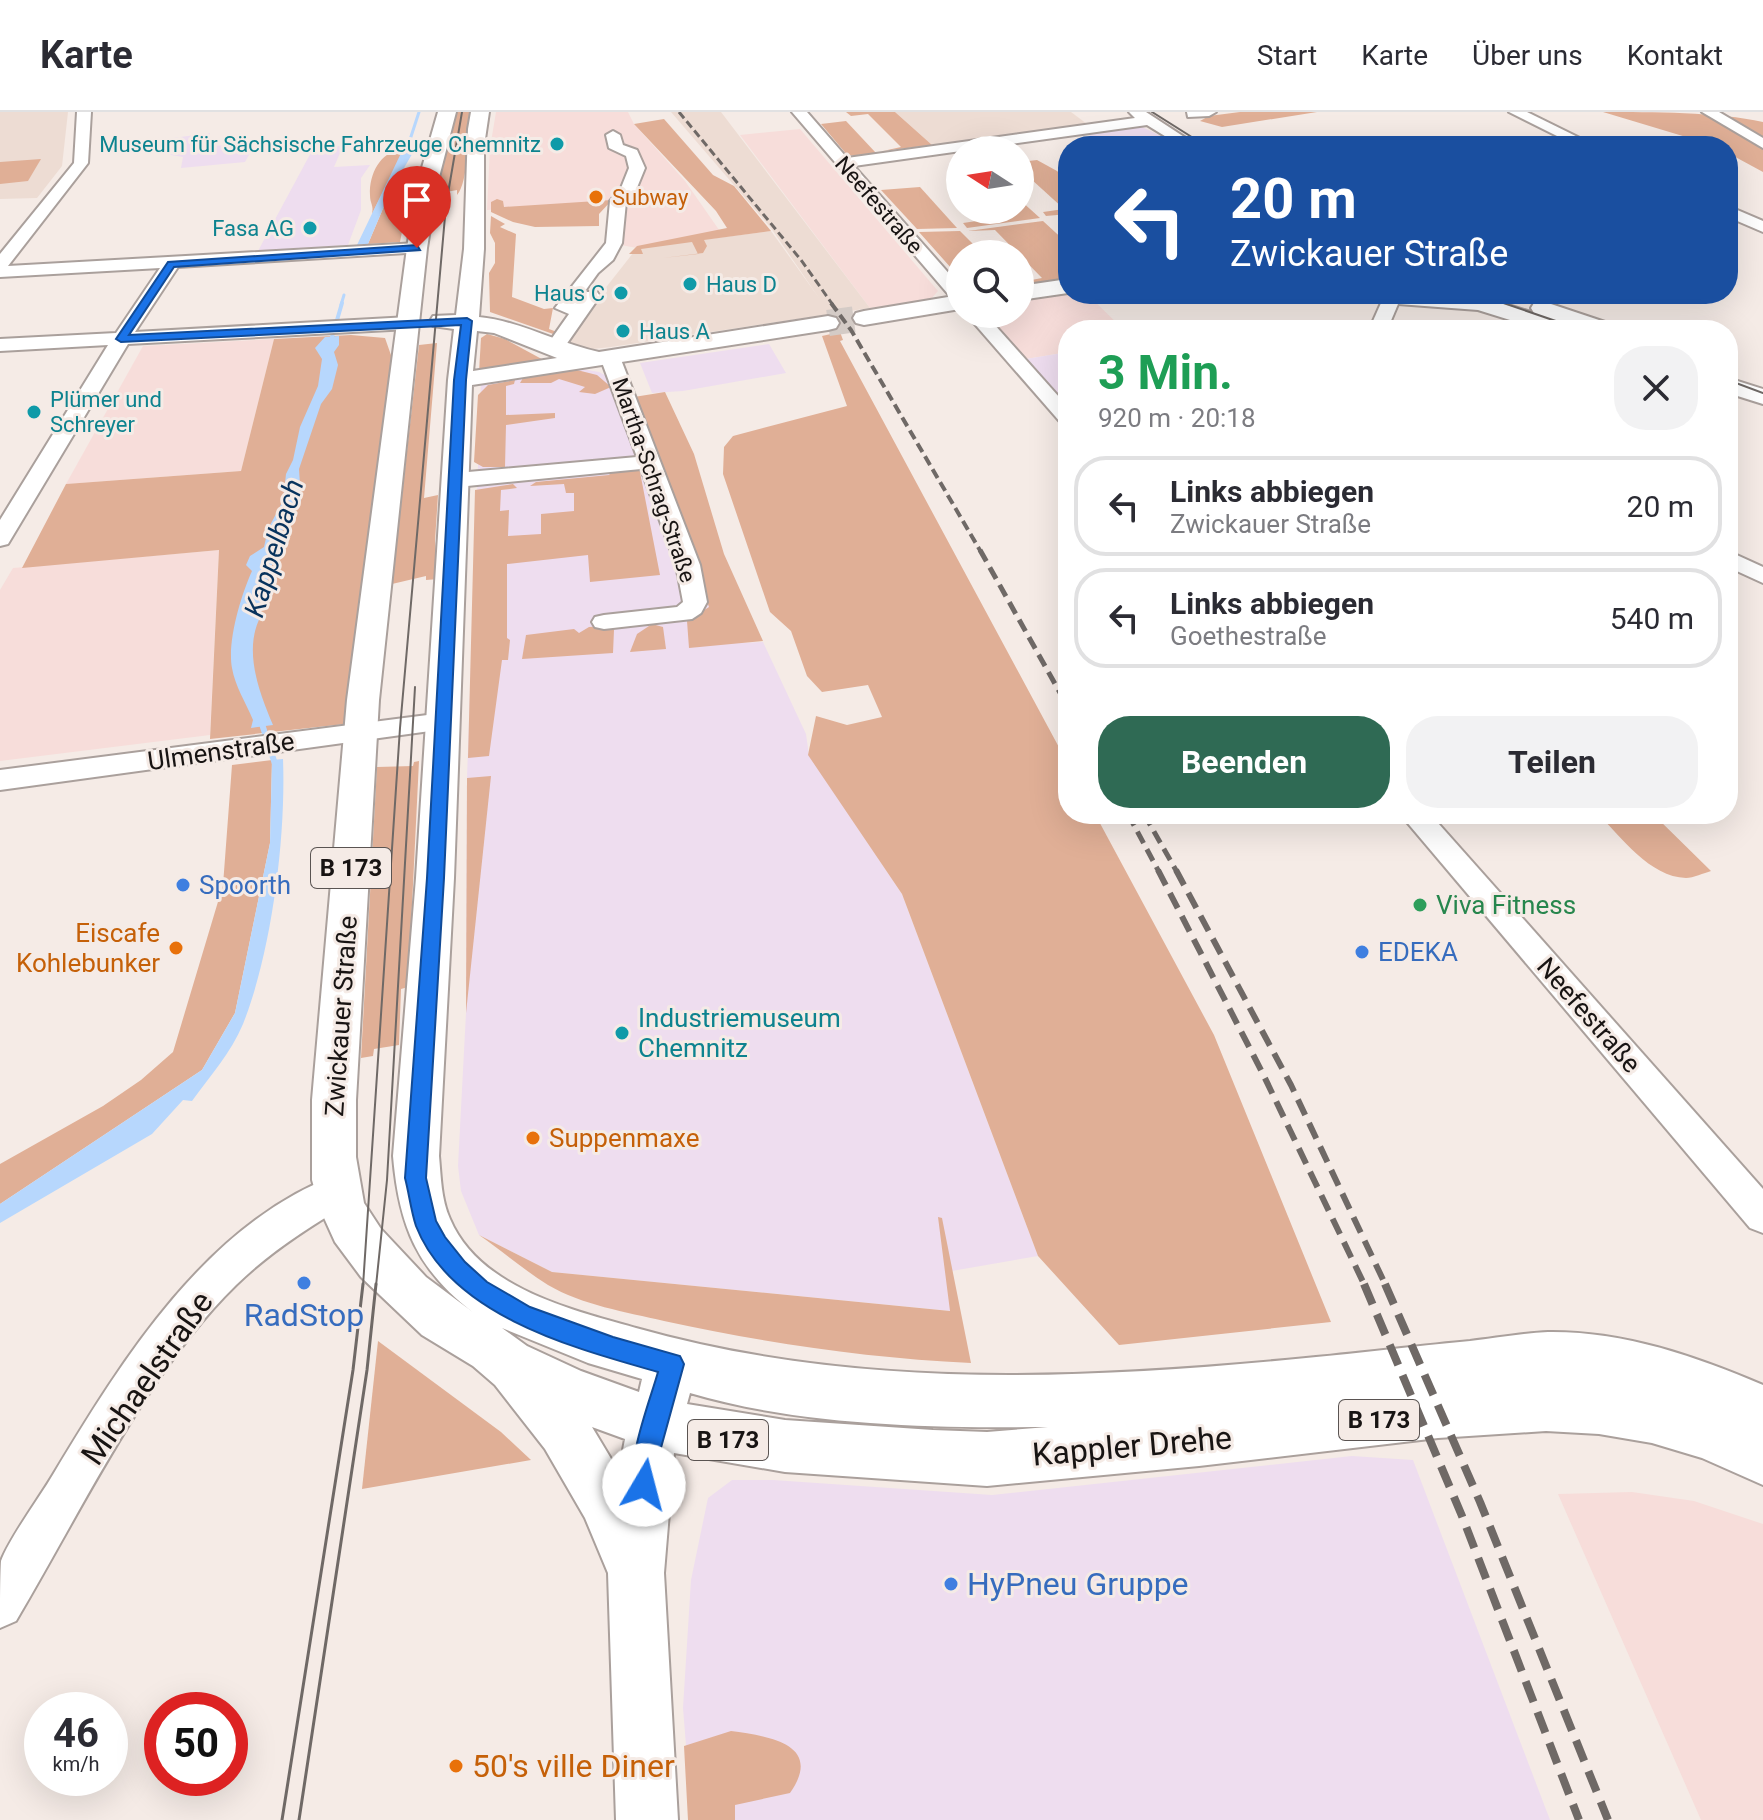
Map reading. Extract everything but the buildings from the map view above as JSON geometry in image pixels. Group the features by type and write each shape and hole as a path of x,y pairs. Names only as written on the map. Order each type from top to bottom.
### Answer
{"main road":[{"name":"Zwickauer Straße","path":"447,112 427,185 417,248 361,733 334,1100 333,1148 337,1191 354,1229 379,1261 440,1319 506,1360 552,1413 599,1485 616,1519 636,1573"},
{"name":"B 173","path":"480,112 474,145 472,300 460,380 457,480 416,1178 426,1223 437,1244 458,1270 500,1304 613,1348 672,1364"},
{"path":"1034,291 1058,287"},
{"path":"864,318 946,302"},
{"path":"1477,304 1535,320"},
{"path":"1531,304 1577,320"},
{"path":"409,323 467,321 508,328 554,348 605,358"},
{"path":"460,380 828,323"},
{"path":"1738,377 1763,386"},
{"path":"1738,388 1763,397"},
{"name":"Kappler Drehe","path":"672,1364 727,1377 823,1392 937,1403 1008,1404 1110,1400 1546,1357 1585,1356 1657,1370 1763,1411"},
{"name":"Kappler Drehe","path":"506,1360 568,1393 656,1423 713,1438 801,1449 987,1459 1161,1444 1490,1407 1555,1404 1615,1408 1676,1421 1763,1458"},
{"name":"Zwickauer Straße","path":"647,1820 636,1573 647,1455 672,1364"}],"street":[{"path":"0,265 81,163 84,112"},
{"name":"Neefestraße","path":"799,112 946,283"},
{"path":"1193,114 1209,112"},
{"path":"1516,112 1568,136"},
{"path":"1709,112 1763,144"},
{"path":"842,163 1143,116 1175,136"},
{"path":"580,311 564,308 614,243 618,201 628,190 637,168 632,153 616,148 613,135"},
{"path":"1738,216 1763,227"},
{"path":"0,272 417,248"},
{"path":"554,348 610,270 621,264 629,252"},
{"path":"0,539 121,339 171,264"},
{"path":"0,345 409,323"},
{"path":"987,328 1058,408"},
{"name":"Martha-Schrag-Straße","path":"604,622 683,614 695,602 688,565 650,462 605,358"},
{"path":"457,480 650,462"},
{"path":"1738,563 1763,576"},
{"name":"Ulmenstraße","path":"0,780 443,722"},
{"name":"Neefestraße","path":"1423,824 1763,1216"},
{"name":"Michaelstraße","path":"0,1605 126,1397 191,1306 264,1238 289,1219 337,1191"}],"shaded area":[{"path":"0,112 68,112 62,166 37,198 0,199"},
{"path":"452,112 473,112 464,180 457,195 457,190 441,193 435,185"},
{"path":"496,112 628,112 634,124 685,181 724,237 637,248 610,243 615,202 487,210 490,148"},
{"path":"671,112 721,112 870,308 611,347 593,349 570,345 567,337 637,248 771,231 819,298 771,228"},
{"path":"846,112 895,112 932,145 883,151 901,147 868,114 851,116"},
{"path":"895,112 1071,112 1087,124 998,136 946,136 946,143 932,145"},
{"path":"1240,112 1317,112 1222,127 1200,121 1209,116"},
{"path":"1603,112 1706,114 1763,122 1763,172 1738,158 1738,136 1683,136"},
{"path":"664,119 713,175 734,186 771,231 704,240 707,246 703,253 698,254 692,242 641,249 643,254 629,254 637,246 727,228 716,211 634,124"},
{"path":"846,121 876,153 848,156 821,124"},
{"path":"1140,126 1161,136 1090,136 1086,133"},
{"path":"800,129 938,291 930,300 870,308 740,135"},
{"path":"210,133 210,146 255,144 245,162 181,168 183,157 159,153 158,140"},
{"path":"343,146 334,167 370,165 361,178 361,210 348,245 258,251 314,147"},
{"path":"402,149 401,157 372,214 370,187 377,165 388,154"},
{"path":"41,159 28,181 0,184 0,162"},
{"path":"1034,160 1058,172 1058,204 1034,182"},
{"path":"920,187 946,216 946,224 953,224 957,228 917,229 881,190"},
{"path":"410,191 400,242 368,244 390,192"},
{"path":"497,199 503,201 504,207 612,200 599,214 599,226 535,227 491,212 491,202"},
{"path":"1058,210 1058,215 1046,216 1043,212"},
{"path":"491,216 505,224 500,227 516,234 512,297 544,309 553,308 549,329 557,332 556,335 490,312 489,273 495,263 495,243 490,233"},
{"path":"1043,221 1058,235 1058,281 1034,284 1034,280 1042,278 1034,270 1034,240 1005,240 995,230 968,231"},
{"path":"964,224 996,224 967,228"},
{"path":"960,231 969,240 946,240 946,262 919,232"},
{"path":"1058,289 1058,304 1097,304 1114,320 1058,320 1058,354 1020,360 991,328 1034,328 1034,293"},
{"path":"840,332 843,340 840,341 1058,745 1058,824 1100,824 1214,1035 1331,1322 1119,1345 1038,1256 902,894 808,755 816,716 847,725 882,717 868,685 822,692 807,676 791,631 770,612 723,474 724,447 733,436 847,406 822,336"},
{"path":"487,334 505,339 549,363 479,372 481,338"},
{"path":"351,335 385,338 392,358 345,724 210,739 219,550 22,568 66,484 241,471 274,339"},
{"path":"274,339 241,471 66,484 143,346"},
{"path":"437,343 424,498 438,495 435,541 439,579 426,580 426,576 392,584 419,345"},
{"path":"769,344 786,373 683,391 652,393 640,363"},
{"path":"1058,354 1058,403 1020,360"},
{"path":"571,367 599,372 612,379 634,452 648,474 681,584 704,590 740,643 763,642 806,734 809,755 902,894 1038,1256 946,1272 951,1311 552,1272 479,1235 461,1191 458,1166 466,1013 467,778 481,381"},
{"path":"577,370 597,375 611,387 595,394 579,392 585,387 559,379 551,383 520,383 523,378"},
{"path":"515,380 514,384 506,386 506,415 555,413 555,418 506,425 505,467 483,467 474,462 478,395 488,385"},
{"path":"665,392 694,454 724,554 763,641 689,648 687,621 709,607 634,397"},
{"path":"639,467 660,575 590,582 588,555 507,564 507,638 510,640 508,660 502,660 489,756 468,758 475,490 513,484 517,488 501,490 500,511 509,510 508,536 541,534 541,514 574,511 574,493 566,493 564,484 530,486 536,482 609,475 614,469"},
{"path":"219,550 210,735 0,761 0,590 13,568"},
{"path":"652,624 663,627 666,649 630,652 637,634"},
{"path":"605,626 614,630 613,653 522,659 526,635 574,629 579,633 589,627"},
{"path":"272,760 270,843 235,1013 202,1070 0,1204 0,1164 103,1106 141,1080 173,1052 223,885 232,765"},
{"path":"419,761 408,987 401,989 399,1045 374,1049 373,1056 361,1058 377,767 413,766 414,762"},
{"path":"491,776 466,1013 467,778"},
{"path":"1608,824 1663,824 1711,871 1686,878 1673,876 1660,871 1637,854"},
{"path":"938,1217 942,1218 971,1363 779,1343 604,1307 548,1285 479,1235 552,1272 950,1311"},
{"path":"378,1341 501,1432 531,1460 362,1489"},
{"path":"1352,1456 1413,1460 1550,1820 692,1820 683,1708 691,1580 708,1498 732,1480 992,1495"},
{"path":"1632,1492 1694,1501 1763,1524 1763,1820 1701,1820 1558,1494"},
{"path":"731,1731 787,1745 796,1753 800,1763 799,1776 790,1793 735,1805 735,1820 688,1820 684,1746"}],"water":[{"path":"403,149 415,149 390,192 368,244 357,245"},
{"path":"339,336 339,345 334,352 338,365 332,389 321,404 299,469 301,501 284,526 259,608 262,614 253,641 258,684 273,725 251,728 253,720 236,681 231,657 236,619 252,571 246,565 250,556 264,547 268,529 283,501 286,474 293,460 300,427 318,386 322,359 315,348 325,337"},
{"path":"283,759 282,823 269,929 253,995 232,1045 192,1101 183,1100 152,1134 0,1223 0,1204 202,1070 235,1013 270,843 272,760"}],"waterway":[{"name":"Kappelbach","path":"405,155 419,112"},
{"name":"Kappelbach","path":"341,305 344,295"},
{"name":"Kappelbach","path":"330,344 342,303"},
{"name":"Kappelbach","path":"260,718 276,767"}],"tunnel":[{"path":"828,323 864,318"}],"tram line":[{"path":"363,1286 400,728 446,205 462,112"},
{"path":"1152,112 1190,136"},
{"path":"1506,304 1553,320"},
{"path":"1738,384 1763,393"},
{"path":"376,1286 387,1180 415,687"},
{"path":"282,1820 353,1370 363,1284"},
{"path":"299,1820 367,1370 376,1284"}],"railway":[{"path":"679,112 801,260 833,305"},
{"path":"831,303 851,330 981,552"},
{"path":"980,550 1058,689"},
{"path":"1133,824 1159,872"},
{"path":"1150,824 1177,872"},
{"path":"1158,870 1262,1072 1365,1286"},
{"path":"1176,870 1291,1085 1386,1286"},
{"path":"1364,1284 1462,1516 1579,1820"},
{"path":"1385,1284 1480,1502 1608,1820"}],"place":[{"name":"Museum für Sächsische Fahrzeuge Chemnitz","path":"557,144"},
{"name":"Subway","path":"596,197"},
{"name":"Fasa AG","path":"310,228"},
{"name":"Haus D","path":"690,284"},
{"name":"Haus C","path":"621,293"},
{"name":"Haus A","path":"623,331"},
{"name":"Plümer und Schreyer","path":"34,412"},
{"name":"Spoorth","path":"183,885"},
{"name":"Viva Fitness","path":"1420,905"},
{"name":"Eiscafe Kohlebunker","path":"176,948"},
{"name":"EDEKA","path":"1362,952"},
{"name":"Industriemuseum Chemnitz","path":"622,1033"},
{"name":"Suppenmaxe","path":"533,1138"},
{"name":"RadStop","path":"304,1283"},
{"name":"HyPneu Gruppe","path":"951,1584"},
{"name":"50's ville Diner","path":"456,1766"}],"route":[{"path":"417,248 171,264 121,339 467,321 460,380 457,480 416,1178 426,1223 437,1244 479,1289 523,1315 613,1348 672,1364 647,1455 644,1485"}]}
